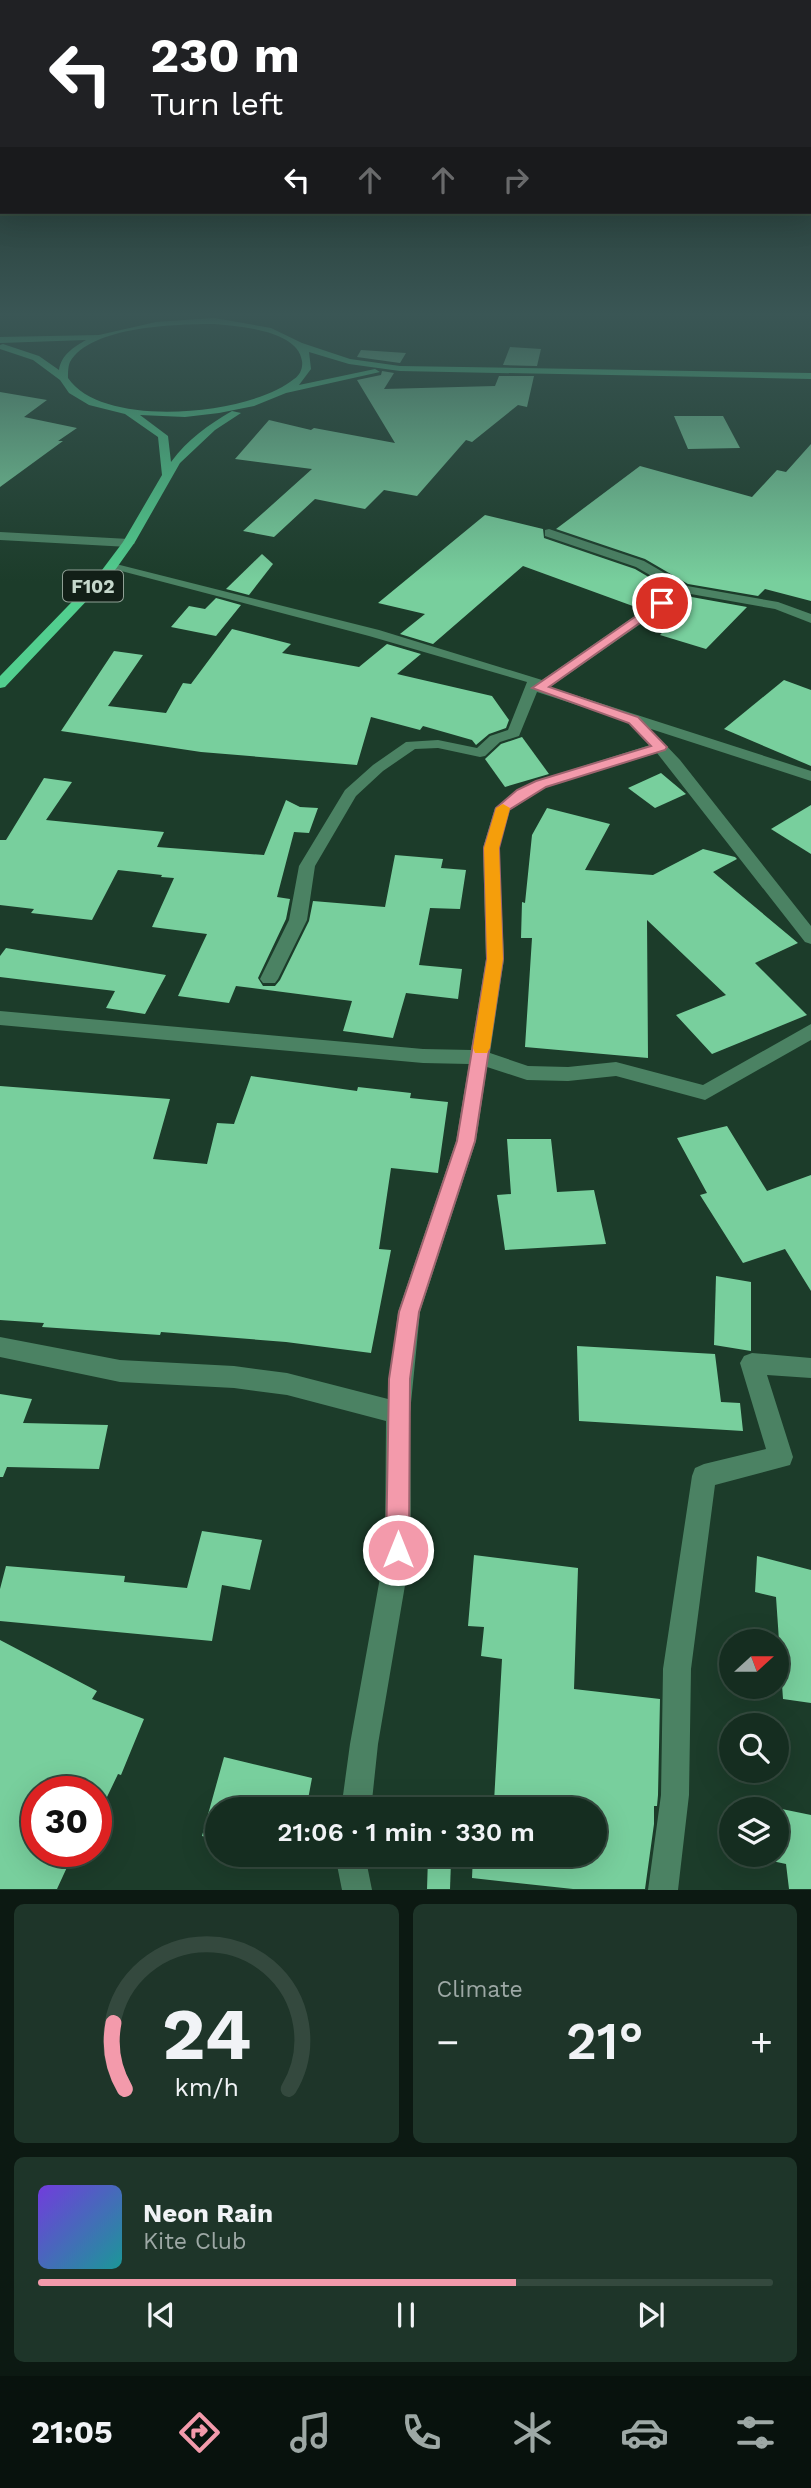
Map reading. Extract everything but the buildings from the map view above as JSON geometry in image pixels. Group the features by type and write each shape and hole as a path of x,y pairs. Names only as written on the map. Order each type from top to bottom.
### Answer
{"main road":[{"path":"104,405 121,410 189,414 238,405"},
{"name":"F102","path":"0,684 112,567 129,543 166,473 200,433 250,405"},
{"path":"121,410 163,436 166,473"}],"street":[{"path":"549,533 640,564 682,589 778,607 811,619"},
{"path":"0,536 129,543"},
{"path":"112,567 374,633 537,684 633,720 811,776"},
{"path":"269,979 298,920 307,866 350,793 378,768 411,745 438,744 481,753 495,740 514,733 537,684 682,589"},
{"path":"633,720 660,747 811,938"},
{"path":"358,1797 364,1744 398,1550 398,1413 409,1312 466,1141 495,959 491,848 503,808 541,784 660,747"},
{"path":"0,1018 423,1056 480,1057 527,1073 568,1074 616,1069 705,1093 811,1031"},
{"path":"0,1348 120,1371 234,1377 288,1384 398,1413"},
{"path":"663,1889 674,1795 677,1669 704,1476 781,1457 752,1363 811,1367"},
{"path":"352,1867 357,1889"}],"slow traffic":[{"path":"481,1048 495,959 491,848 503,808"}],"route":[{"path":"398,1550 400,1379 409,1312 466,1141 495,959 491,848 503,808 522,793 541,784 660,747 633,720 539,688 662,603"}]}
